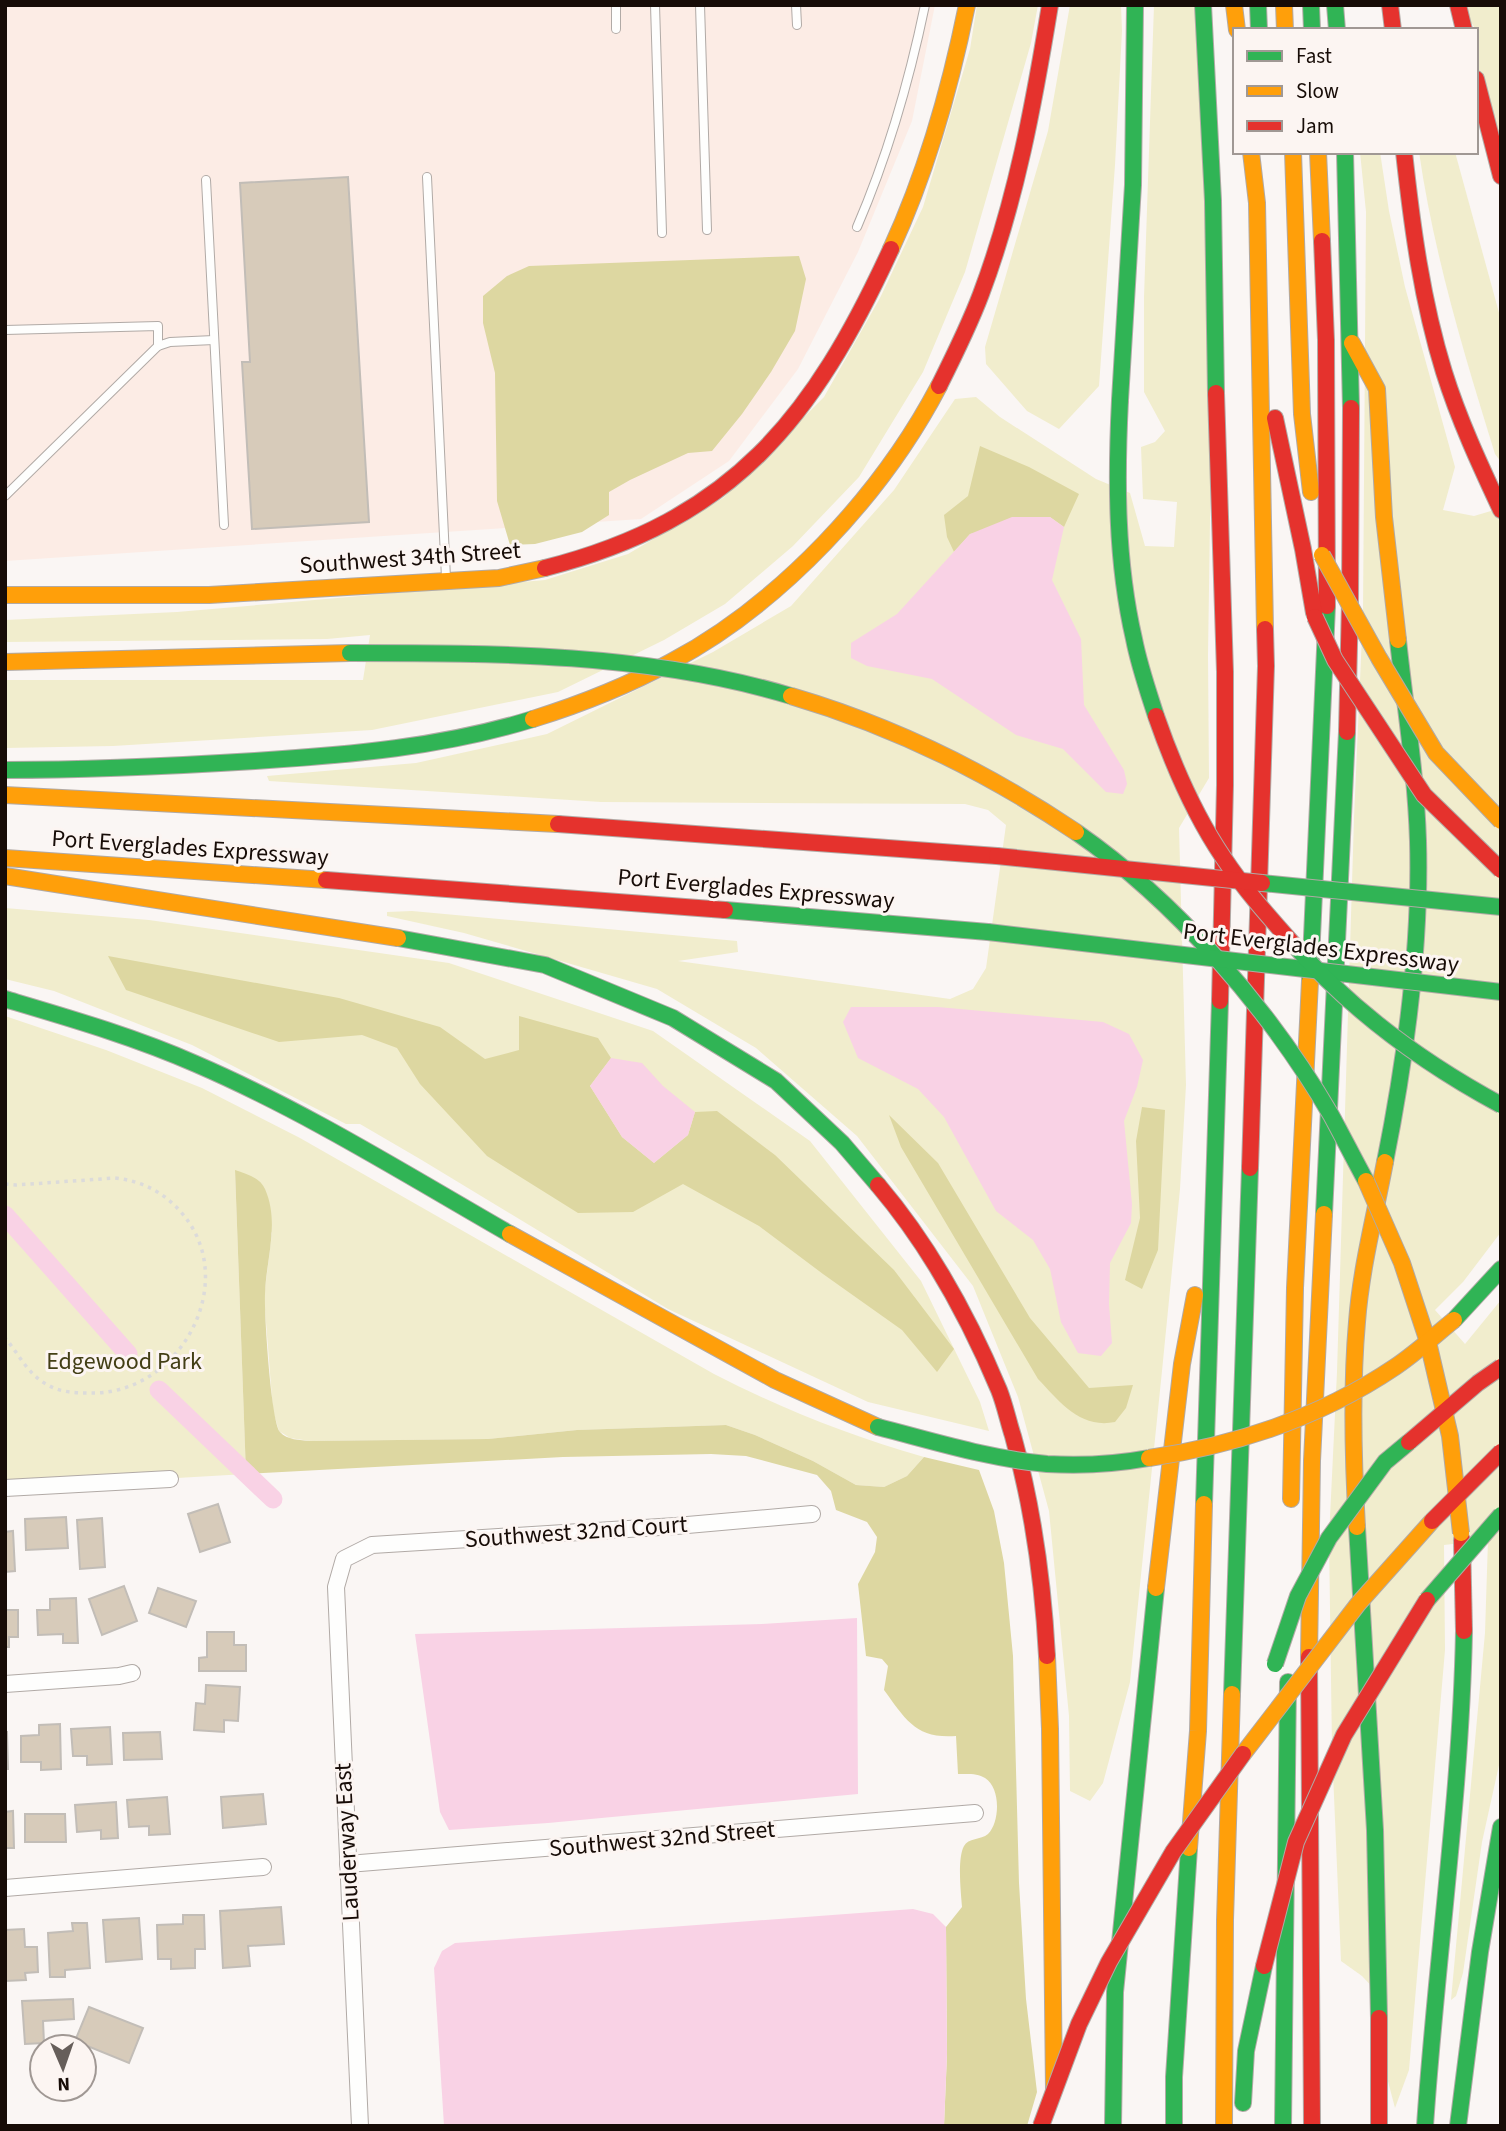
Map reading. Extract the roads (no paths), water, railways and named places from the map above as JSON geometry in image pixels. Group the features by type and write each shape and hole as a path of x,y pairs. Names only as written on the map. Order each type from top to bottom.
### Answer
{"main road":[{"name":"Southwest 34th Street","path":"5,596 209,594 499,578 585,558 628,541 674,518 737,475 758,457 794,418 830,368 880,275 920,179 948,91 967,5"},
{"path":"5,769 132,768 308,758 467,736 545,715 616,690 691,650 755,605 788,579 877,484 904,447 945,376 965,333 999,241 1024,146 1050,5"},
{"path":"1135,5 1134,160 1116,473 1122,568 1133,639 1152,701 1171,756 1196,813 1256,902 1296,949 1370,1022 1441,1071 1501,1105"},
{"path":"1174,2126 1181,1955 1198,1731 1223,912 1225,672 1213,201 1203,5"},
{"path":"1234,5 1237,28"},
{"path":"1258,5 1259,28"},
{"path":"1284,5 1285,28"},
{"path":"1311,5 1312,28"},
{"path":"1335,5 1337,28"},
{"path":"1390,5 1393,28"},
{"path":"1458,5 1464,28"},
{"path":"1478,87 1501,176"},
{"path":"1224,2126 1226,1906 1266,666 1257,203 1251,154"},
{"path":"1267,154 1275,425 1303,549 1315,617 1335,660 1368,714 1424,795 1501,870"},
{"path":"1293,154 1302,414 1314,518 1322,555 1436,753 1501,821"},
{"path":"1291,1512 1295,1288 1328,582 1326,340 1318,154"},
{"path":"1312,2126 1314,2015 1308,1601 1349,692 1351,339 1345,154"},
{"path":"1404,154 1414,244 1436,341 1476,454 1501,510"},
{"path":"1351,339 1377,389 1384,517 1418,839 1418,890 1410,1018 1398,1097 1362,1280 1353,1398 1354,1482 1375,1844 1379,2126"},
{"path":"5,662 350,653 526,655 604,660 738,682 841,711 954,759 1014,792 1115,861 1186,925 1247,993 1285,1043 1350,1148 1394,1242 1428,1344 1448,1423 1457,1480 1464,1634 1461,1714 1425,2126"},
{"name":"Port Everglades Expressway","path":"5,795 578,825 997,856 1501,906"},
{"name":"Port Everglades Expressway","path":"5,858 570,897 988,932 1501,992"},
{"path":"5,876 455,947 545,965 673,1018 776,1081 842,1143 890,1200 952,1293 1000,1392 1031,1509 1044,1606 1050,1718 1055,2126"},
{"path":"5,999 83,1022 196,1064 299,1114 559,1262 775,1380 878,1427 979,1453 1053,1464 1120,1462 1184,1453 1249,1437 1328,1406 1388,1372 1454,1320 1501,1269"},
{"path":"1112,2126 1115,1992 1147,1662 1182,1364 1214,1197"},
{"path":"1272,1745 1275,1664 1298,1596 1329,1538 1385,1462 1478,1382 1501,1367"},
{"path":"1041,2126 1085,2011 1109,1962 1172,1852 1247,1748 1358,1604 1419,1534 1501,1452"},
{"path":"1243,2112 1249,2029 1296,1842 1344,1735 1422,1606 1501,1515"},
{"path":"1283,2126 1289,1581"},
{"path":"1458,2126 1478,1965 1501,1827"},
{"path":"1266,2030 1267,1894"}],"street":[{"path":"5,1488 170,1479"},
{"name":"Southwest 32nd Court","path":"344,1559 372,1545 676,1526 812,1514"},
{"name":"Lauderway East","path":"344,1559 336,1587 360,2126"},
{"path":"5,1684 132,1673"},
{"name":"Southwest 32nd Street","path":"348,1864 975,1813"},
{"path":"5,1888 263,1867"}],"lane":[{"path":"616,5 616,29"},
{"path":"655,5 662,233"},
{"path":"699,5 707,230"},
{"path":"796,5 797,25"},
{"path":"857,227 896,124 925,5"},
{"path":"427,177 446,581"},
{"path":"206,180 224,525"},
{"path":"5,330 158,326 158,346"},
{"path":"5,496 158,346 170,342 214,340"}],"waterway":[{"path":"5,1215 128,1354"},
{"path":"159,1390 273,1499"}],"park label":[{"name":"Edgewood Park","path":"124,1361"}]}
